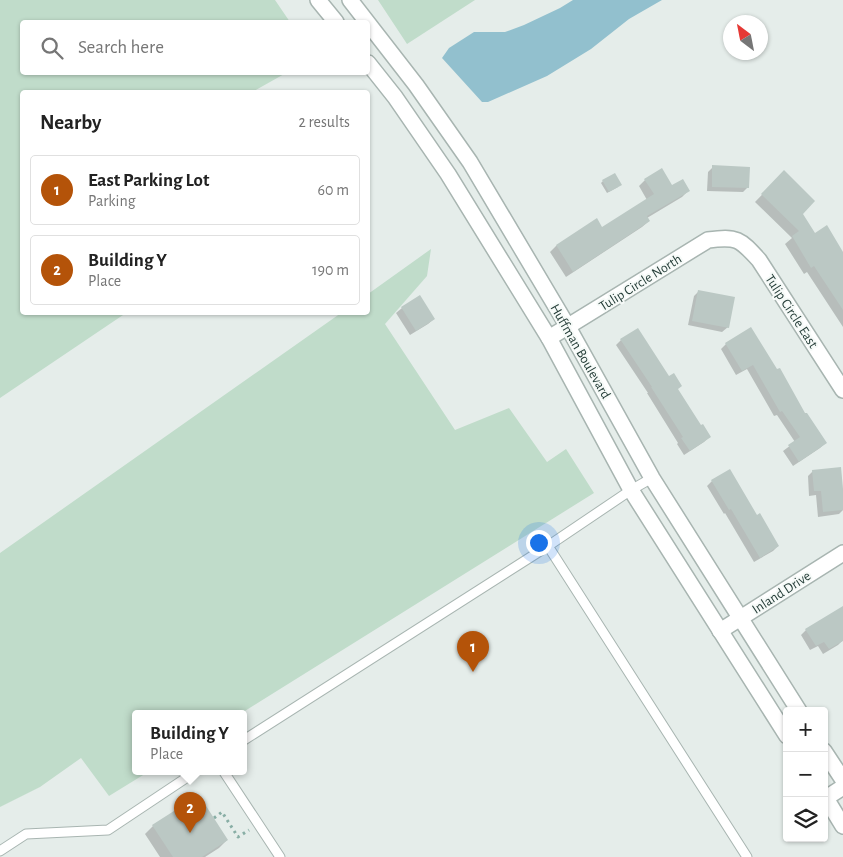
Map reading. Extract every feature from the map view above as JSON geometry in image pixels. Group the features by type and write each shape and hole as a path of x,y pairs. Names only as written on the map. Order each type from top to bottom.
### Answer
{"street":[{"path":"318,0 334,20"},
{"name":"Huffman Boulevard","path":"350,0 366,20"},
{"name":"Huffman Boulevard","path":"370,26 416,85 470,162 568,327 652,478 796,707"},
{"name":"Huffman Boulevard","path":"370,65 395,97 448,174 549,338 631,490 783,730"},
{"name":"Tulip Circle North","path":"549,338 708,240 734,239"},
{"name":"Tulip Circle East","path":"734,239 744,244 759,260 843,390"},
{"name":"Inland Drive","path":"720,631 843,552"},
{"path":"825,752 843,780"},
{"path":"828,795 843,787"},
{"path":"828,802 843,826"}],"lane":[{"path":"247,738 652,478"},
{"path":"548,546 747,857"},
{"path":"0,851 26,834 108,830 190,775"},
{"path":"226,775 280,857"}],"path":[{"path":"214,818 222,812 238,837 250,829 255,836"}],"green space":[{"path":"0,0 275,0 289,20 20,20 20,75 282,75 256,90 20,90 20,315 123,315 0,398"},
{"path":"378,0 475,0 407,44"},
{"path":"431,249 427,276 385,324 455,430 509,408 547,462 566,449 594,493 246,710 132,710 132,775 143,775 109,796 81,758 40,787 0,807 0,553 338,315 370,315 370,293"}],"water":[{"path":"573,0 662,0 629,19 591,49 547,76 488,102 482,102 442,58 449,48 474,32 505,32 524,25"}],"building":[{"path":"712,165 750,167 749,188 712,187"},
{"path":"662,168 672,185 683,179 690,191 647,216 650,221 573,272 556,245 597,218 602,227 654,194 644,179"},
{"path":"784,170 815,201 803,214 815,233 827,225 843,252 843,310 814,266 811,268 792,236 799,231 761,194"},
{"path":"615,173 622,185 609,192 602,180"},
{"path":"698,290 735,297 729,328 692,321"},
{"path":"420,295 435,319 416,331 401,307"},
{"path":"751,327 777,369 780,368 805,413 807,413 827,443 799,462 788,445 800,437 782,411 780,412 753,365 742,371 725,343"},
{"path":"638,328 669,376 674,373 682,386 678,389 711,437 690,451 652,387 620,339"},
{"path":"841,467 843,510 823,512 821,491 814,491 812,470"},
{"path":"730,469 757,515 760,513 779,546 760,558 731,509 729,510 711,480"},
{"path":"843,606 843,641 829,649 824,642 816,646 805,629"},
{"path":"199,795 228,840 202,857 173,857 152,825"}],"place":[{"name":"East Parking Lot","path":"473,672"},
{"name":"Building Y","path":"190,833"}]}
